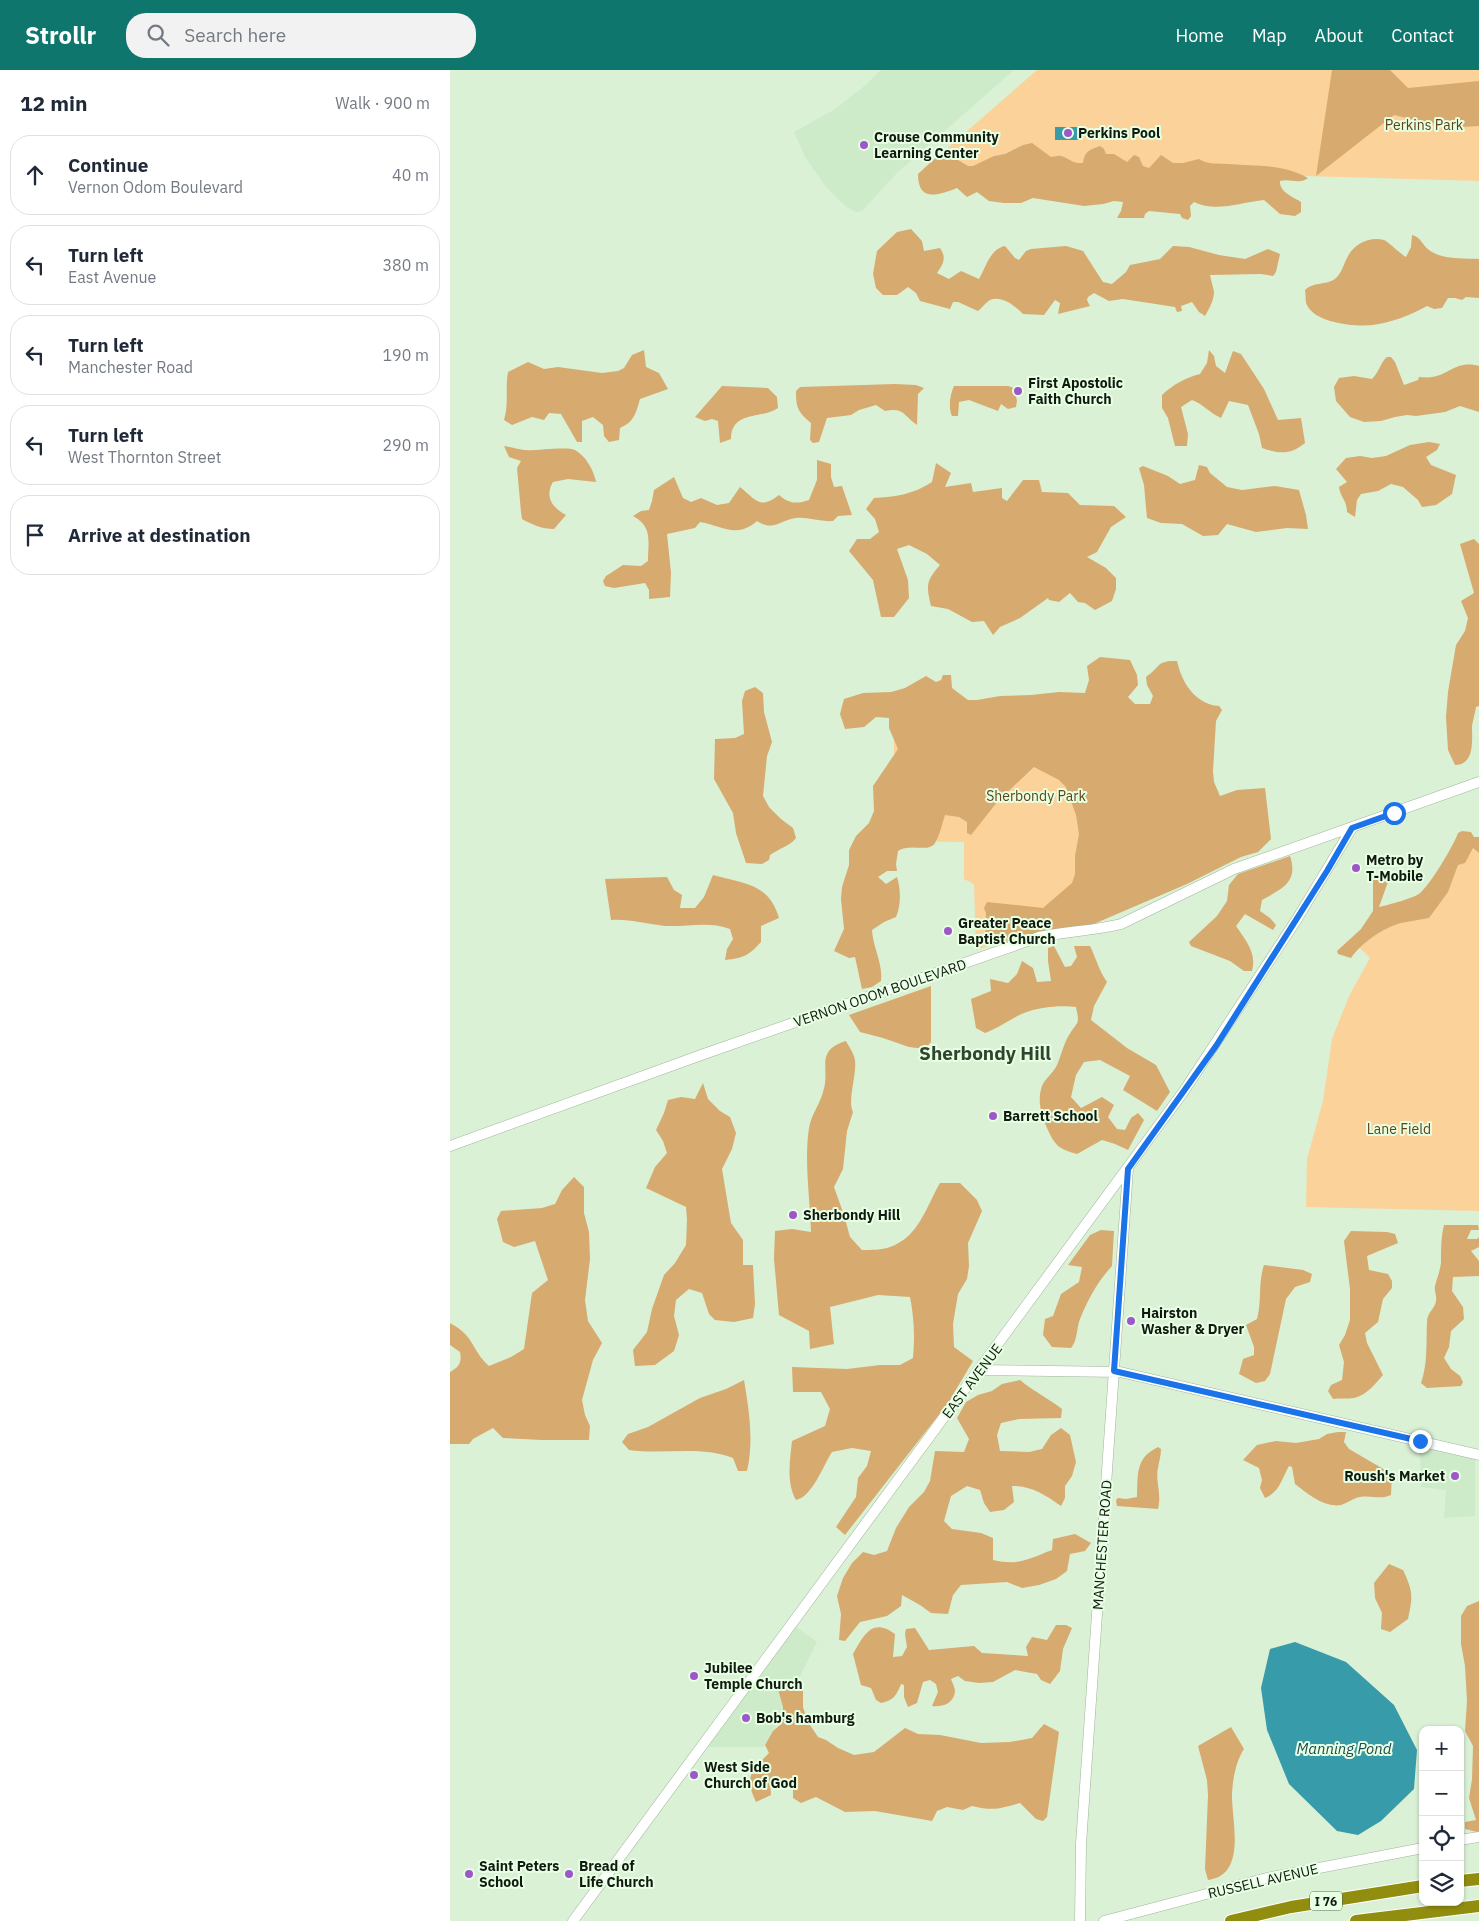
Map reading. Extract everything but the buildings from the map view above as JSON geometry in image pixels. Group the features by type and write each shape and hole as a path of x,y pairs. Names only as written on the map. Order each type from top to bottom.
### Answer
{"highway":[{"path":"1464,1881 1479,1879"},
{"name":"I 76","path":"1231,1921 1291,1907 1419,1887"},
{"name":"I 76","path":"1356,1921 1479,1906"},
{"path":"1441,1911 1479,1910"}],"main road":[{"name":"VERNON ODOM BOULEVARD","path":"450,1146 704,1054 1039,937 1058,933 1102,929 1121,924 1234,869 1479,782"},
{"name":"EAST AVENUE","path":"573,1921 1128,1169 1216,1046 1327,871 1352,828"},
{"name":"MANCHESTER ROAD","path":"1080,1921 1080,1851 1128,1169"},
{"path":"979,1370 1114,1371 1479,1455"},
{"path":"1464,1839 1479,1837"},
{"name":"RUSSELL AVENUE","path":"1104,1921 1268,1878 1419,1849"}],"shaded area":[{"name":"Crouse Community Learning Center","path":"881,70 1014,70 897,173 862,211 856,212 845,206 826,187 805,157 794,132 832,111 862,88"},
{"path":"1332,70 1390,70 1408,88 1479,81 1479,126 1447,126 1394,115 1316,176"},
{"path":"1032,143 1051,157 1061,156 1079,163 1083,163 1088,151 1100,146 1106,154 1114,154 1127,162 1134,155 1139,157 1143,166 1149,168 1161,155 1173,163 1183,163 1199,159 1213,163 1269,166 1299,173 1308,178 1302,181 1280,181 1284,191 1301,202 1301,212 1295,216 1280,214 1264,200 1220,207 1211,207 1194,202 1190,206 1191,216 1188,220 1182,218 1180,214 1149,211 1145,214 1144,218 1117,218 1123,202 1114,201 1084,206 1033,198 1021,203 1004,203 989,201 977,192 967,197 957,188 931,195 922,189 919,183 918,174 943,151 968,166 973,166 994,156 1005,154 1023,145"},
{"path":"911,229 922,241 924,251 940,248 943,261 937,273 949,279 961,271 979,279 992,255 1005,246 1019,260 1026,251 1031,249 1066,246 1083,251 1103,282 1112,284 1126,272 1130,265 1160,259 1173,246 1189,247 1219,255 1245,259 1268,249 1280,254 1276,272 1273,276 1261,274 1210,275 1214,295 1205,316 1199,312 1192,302 1181,306 1182,311 1177,312 1175,307 1123,299 1109,301 1094,293 1087,300 1090,306 1058,314 1060,303 1055,300 1044,315 1023,314 1004,300 999,299 990,300 978,311 958,302 953,302 950,309 920,301 916,293 908,287 897,295 883,295 876,288 873,274 877,251 897,232"},
{"path":"1412,235 1417,237 1434,253 1453,258 1479,259 1479,298 1466,297 1462,300 1448,298 1442,308 1434,309 1427,306 1379,324 1346,324 1327,320 1311,311 1306,302 1305,290 1313,285 1334,280 1354,248 1368,240 1379,239 1389,243 1406,257 1411,247"},
{"path":"644,350 646,367 659,373 668,389 640,399 636,413 625,426 620,428 619,440 609,442 604,436 603,425 593,417 582,421 582,442 577,442 561,414 549,413 544,420 532,417 512,425 504,420 508,372 528,362 544,369 558,367 602,373 618,371 624,368 632,355"},
{"path":"1209,350 1214,356 1216,366 1225,373 1233,351 1241,354 1264,389 1278,420 1301,418 1305,443 1294,450 1285,452 1262,448 1248,405 1229,401 1221,418 1192,400 1181,407 1188,434 1187,446 1175,446 1168,418 1162,408 1162,395 1189,377 1200,374 1207,363"},
{"path":"1387,357 1391,357 1395,362 1404,385 1418,380 1419,377 1439,375 1459,366 1479,366 1479,412 1460,406 1445,412 1416,416 1407,415 1381,421 1364,422 1350,417 1336,401 1334,387 1339,378 1354,376 1372,379"},
{"path":"916,385 924,388 918,394 917,425 900,411 885,411 876,405 859,410 851,415 827,418 819,442 813,443 810,440 811,423 801,413 797,402 796,391 800,387"},
{"path":"722,386 768,388 777,397 778,408 742,419 736,423 732,430 731,439 720,443 718,421 712,419 705,421 695,417"},
{"path":"954,386 1008,386 1014,388 1017,401 1016,407 1008,409 1001,404 998,411 969,400 959,402 958,416 952,416 950,401"},
{"path":"1429,442 1440,444 1437,450 1426,457 1431,465 1456,475 1452,494 1436,505 1422,507 1418,500 1403,487 1391,484 1378,491 1361,494 1357,500 1355,517 1347,512 1339,487 1347,482 1336,469 1346,458 1386,456 1410,445"},
{"path":"504,446 524,450 565,448 575,450 589,464 596,482 568,479 553,482 549,492 551,502 566,515 554,529 534,525 522,519 517,468 521,461 509,457"},
{"path":"817,460 831,464 831,477 834,487 842,486 852,515 838,516 833,521 796,518 773,525 757,521 736,530 729,530 700,522 695,528 667,534 671,573 670,597 649,599 649,590 645,583 614,588 605,586 603,581 606,576 623,565 641,566 648,561 649,541 647,530 633,516 641,511 649,510 654,490 674,477 683,498 691,502 701,498 717,505 729,503 740,487 758,502 767,502 779,495 790,502 801,502 809,500 817,480"},
{"path":"936,463 951,473 945,487 971,483 973,492 1002,488 1002,498 1007,501 1023,480 1039,480 1042,492 1068,493 1080,505 1114,506 1126,517 1111,527 1097,552 1087,557 1106,568 1116,578 1116,589 1112,601 1095,610 1085,603 1078,602 1070,593 1059,602 1049,600 1048,598 1020,618 1000,627 993,635 984,621 972,622 948,609 931,606 928,584 940,565 927,554 909,545 897,549 908,580 909,598 894,617 881,617 873,580 849,551 857,539 870,539 879,532 875,519 866,509 874,498 904,494 925,486 932,482"},
{"path":"1199,465 1207,467 1210,473 1227,487 1242,490 1275,486 1299,490 1308,529 1287,528 1256,532 1227,524 1218,535 1203,536 1182,524 1161,523 1147,518 1144,485 1139,468 1143,466 1168,476 1180,484 1195,480"},
{"path":"1474,539 1479,544 1479,706 1476,707 1472,724 1472,744 1469,756 1466,761 1455,765 1448,750 1446,717 1448,692 1456,645 1465,631 1468,618 1461,601 1474,593 1460,544"},
{"path":"1100,657 1130,660 1137,675 1138,685 1128,697 1135,704 1150,704 1153,696 1147,685 1146,677 1162,663 1177,661 1182,677 1196,697 1219,706 1222,710 1216,721 1213,771 1214,782 1220,796 1237,790 1265,788 1271,839 1258,852 1241,857 1187,884 1089,926 1000,946 985,943 986,913 984,908 987,902 1043,908 1072,883 1075,874 1075,856 1079,834 1076,815 1066,787 1059,780 1034,767 998,801 971,835 967,833 967,822 959,817 945,815 938,837 932,846 908,848 898,851 897,871 887,871 878,877 886,884 897,877 900,892 900,903 896,917 872,930 881,968 881,981 872,987 862,989 855,957 849,958 834,951 844,929 841,899 842,887 849,865 849,850 856,836 869,823 874,811 873,786 898,749 889,728 889,718 876,717 864,727 845,729 840,714 844,699 863,693 891,692 905,688 926,676 936,682 941,680 943,675 951,675 952,688 968,700 1059,692 1085,693 1089,680 1087,666"},
{"path":"755,687 763,693 764,712 772,742 767,756 763,796 769,807 793,828 796,838 770,855 769,860 762,864 746,863 736,833 733,813 714,779 715,739 735,738 744,734 742,701 745,691"},
{"path":"1462,831 1471,832 1474,837 1479,837 1479,853 1473,848 1465,863 1458,865 1448,892 1429,918 1401,923 1387,928 1366,942 1351,958 1338,954 1337,951 1361,929 1373,911 1373,879 1381,876 1388,882 1379,907 1417,895 1430,882 1458,833"},
{"path":"1290,856 1292,873 1290,879 1282,888 1262,900 1260,911 1276,925 1273,930 1245,914 1236,926 1252,953 1252,971 1244,971 1230,961 1191,946 1189,942 1217,916 1227,901 1229,885 1238,874"},
{"path":"713,875 745,883 762,891 775,906 779,918 761,926 761,942 745,955 725,960 727,949 733,939 730,929 714,925 665,926 611,920 605,879 667,877 674,890 682,895 680,908 695,908 704,897"},
{"path":"1054,946 1065,967 1071,966 1077,957 1074,946 1090,946 1107,982 1094,1006 1091,1020 1127,1048 1156,1065 1170,1092 1157,1111 1123,1090 1130,1076 1100,1060 1084,1062 1076,1075 1071,1097 1081,1108 1102,1097 1114,1105 1108,1117 1117,1129 1125,1130 1131,1118 1138,1113 1144,1120 1128,1150 1102,1140 1077,1154 1066,1150 1058,1146 1043,1118 1040,1107 1042,1086 1056,1067 1067,1039 1077,1022 1076,1007 1064,1006 1036,1009 1019,1015 985,1033 976,1028 971,999 991,991 990,979 1008,983 1017,974 1022,961 1033,968 1037,982 1051,981 1048,948"},
{"path":"931,986 931,1042 925,1049 909,1047 860,1032 849,1015"},
{"path":"846,1041 853,1052 855,1060 851,1101 853,1112 847,1131 843,1169 834,1187 850,1237 862,1250 884,1249 900,1242 915,1229 940,1183 960,1183 977,1200 982,1211 968,1243 969,1266 967,1279 958,1294 953,1324 954,1347 973,1361 948,1403 845,1535 836,1527 856,1497 858,1478 867,1466 871,1451 852,1448 832,1452 812,1487 802,1498 796,1500 790,1479 792,1441 825,1426 830,1409 821,1392 793,1392 792,1367 847,1369 880,1365 900,1365 913,1358 914,1327 910,1297 878,1295 830,1307 834,1344 810,1349 809,1331 779,1315 774,1259 775,1231 792,1229 811,1232 807,1166 809,1128 823,1092 827,1055 836,1045"},
{"path":"703,1083 708,1099 720,1111 730,1117 736,1133 732,1149 722,1169 731,1223 743,1240 743,1265 753,1265 755,1304 753,1318 734,1322 715,1320 709,1314 702,1293 689,1289 676,1300 674,1316 679,1335 674,1351 655,1365 635,1366 633,1350 647,1332 652,1309 664,1275 675,1263 686,1245 686,1207 646,1188 655,1167 667,1153 663,1141 656,1130 668,1100 681,1097 695,1099"},
{"path":"574,1177 584,1187 584,1213 589,1232 590,1259 585,1300 588,1321 602,1343 593,1360 582,1400 585,1415 590,1426 589,1440 503,1438 493,1428 473,1439 469,1444 450,1444 450,1372 458,1366 461,1359 460,1352 450,1345 450,1323 469,1338 489,1366 511,1357 524,1349 532,1293 548,1280 535,1241 514,1247 503,1242 497,1219 501,1211 542,1208 555,1204 562,1190"},
{"path":"1444,1225 1478,1225 1479,1230 1471,1230 1467,1239 1477,1239 1479,1237 1479,1247 1471,1251 1479,1261 1479,1276 1453,1277 1452,1291 1463,1307 1464,1319 1451,1331 1449,1347 1444,1358 1463,1382 1461,1386 1427,1388 1421,1383 1426,1360 1427,1319 1436,1301 1435,1288 1441,1263"},
{"path":"1101,1230 1114,1231 1112,1266 1086,1304 1075,1342 1071,1348 1052,1347 1043,1335 1045,1319 1053,1316 1061,1294 1079,1282 1082,1267 1068,1265 1090,1235"},
{"path":"1351,1231 1395,1234 1398,1243 1367,1256 1369,1270 1388,1274 1392,1281 1392,1288 1383,1299 1378,1322 1365,1333 1367,1343 1383,1375 1370,1389 1359,1397 1333,1399 1328,1391 1331,1385 1342,1380 1344,1362 1339,1345 1350,1320 1350,1289 1344,1241"},
{"path":"1264,1265 1303,1270 1312,1274 1310,1282 1295,1287 1286,1299 1270,1374 1265,1381 1256,1383 1239,1374 1243,1359 1254,1355 1254,1347 1246,1325 1257,1319"},
{"path":"744,1380 750,1437 747,1471 738,1471 733,1458 720,1454 695,1451 655,1452 629,1450 622,1442 628,1434 648,1427 700,1398 726,1389"},
{"path":"1020,1380 1062,1409 1061,1418 1019,1419 1001,1423 997,1435 1000,1451 1029,1452 1042,1449 1051,1435 1061,1428 1070,1435 1076,1462 1072,1476 1065,1486 1065,1498 1061,1506 1032,1489 1012,1486 1014,1502 1004,1510 990,1512 984,1503 980,1490 967,1486 951,1496 944,1521 952,1529 981,1533 993,1538 993,1560 1002,1562 1023,1561 1037,1556 1052,1550 1053,1539 1075,1534 1091,1543 1085,1551 1070,1554 1067,1571 1056,1579 1022,1588 1007,1582 961,1585 953,1595 948,1614 931,1613 902,1595 901,1606 887,1616 860,1622 845,1641 839,1640 841,1614 837,1596 843,1578 852,1563 863,1552 874,1555 887,1551 896,1528 909,1507 924,1492 930,1481 935,1451 964,1452 969,1439 957,1418 966,1402 978,1395 992,1391 1002,1384"},
{"path":"1346,1432 1344,1442 1349,1449 1392,1474 1391,1495 1355,1498 1341,1505 1328,1504 1316,1499 1295,1484 1292,1467 1289,1466 1274,1492 1265,1498 1260,1488 1262,1480 1259,1468 1243,1460 1257,1445 1276,1441 1296,1443 1319,1439 1327,1434"},
{"path":"1420,1444 1475,1455 1475,1516 1444,1518 1446,1490 1421,1487"},
{"path":"1158,1447 1161,1449 1157,1473 1158,1509 1117,1506 1116,1500 1118,1498 1137,1497 1139,1468 1145,1456"},
{"path":"1389,1564 1403,1570 1409,1583 1411,1599 1408,1619 1390,1632 1381,1629 1382,1613 1375,1598 1374,1583"},
{"path":"1479,1601 1479,1831 1477,1832 1465,1829 1465,1822 1476,1820 1469,1798 1472,1779 1473,1746 1465,1731 1467,1701 1465,1666 1461,1644 1461,1616 1467,1606"},
{"path":"792,1624 817,1642 773,1731 763,1747 702,1747"},
{"path":"1056,1625 1066,1625 1072,1628 1063,1649 1060,1671 1050,1684 1041,1680 1037,1674 1015,1670 993,1682 965,1681 958,1676 951,1679 955,1691 952,1699 947,1704 940,1706 932,1706 938,1692 936,1684 930,1680 923,1682 917,1703 908,1707 904,1697 904,1685 901,1684 894,1697 881,1703 876,1700 871,1688 861,1685 853,1654 861,1640 870,1630 880,1627 895,1634 893,1657 902,1656 907,1647 906,1629 915,1628 929,1650 974,1646 982,1653 1028,1656 1026,1647 1032,1637 1047,1640"},
{"path":"789,1684 803,1686 803,1707 808,1722 818,1737 854,1755 874,1752 905,1728 918,1734 940,1735 981,1743 1010,1742 1032,1738 1044,1724 1059,1732 1047,1817 1043,1821 1036,1819 1020,1803 996,1809 972,1806 963,1810 947,1807 937,1811 932,1821 875,1811 845,1812 816,1797 801,1803 793,1798 793,1779 770,1782 771,1795 756,1802 750,1786 751,1775 769,1753 765,1745 773,1731 780,1725 783,1716 783,1707 778,1689"},
{"path":"1231,1727 1244,1749 1237,1764 1232,1787 1235,1844 1233,1857 1228,1868 1220,1876 1208,1880 1205,1869 1207,1780 1198,1746"}],"green space":[{"name":"Perkins Park","path":"1037,70 1479,70 1479,181 1305,176 918,176"},
{"name":"Sherbondy Park","path":"894,709 1211,710 1122,849 1010,939 976,950 974,884 964,879 964,842 894,841"},
{"name":"Lane Field","path":"1479,840 1479,1211 1306,1207 1307,1159 1323,1101 1332,1039 1349,996 1370,958 1354,942 1420,896"}],"water":[{"name":"Perkins Pool","path":"1055,127 1080,127 1080,140 1055,140"},
{"name":"Manning Pond","path":"1295,1642 1346,1662 1394,1705 1417,1750 1414,1789 1381,1821 1358,1835 1337,1831 1289,1784 1267,1730 1261,1688 1270,1649"}],"place":[{"name":"Perkins Pool","path":"1068,133"},
{"name":"Crouse Community Learning Center","path":"864,145"},
{"name":"First Apostolic Faith Church","path":"1018,391"},
{"name":"Metro by T-Mobile","path":"1356,868"},
{"name":"Greater Peace Baptist Church","path":"948,931"},
{"name":"Barrett School","path":"993,1116"},
{"name":"Sherbondy Hill","path":"793,1215"},
{"name":"Hairston Washer & Dryer","path":"1131,1321"},
{"name":"Roush's Market","path":"1455,1476"},
{"name":"Jubilee Temple Church","path":"694,1676"},
{"name":"Bob's hamburg","path":"746,1718"},
{"name":"West Side Church of God","path":"694,1775"},
{"name":"Saint Peters School","path":"469,1874"},
{"name":"Bread of Life Church","path":"569,1874"}],"district":[{"name":"Sherbondy Hill","path":"985,1053"}],"route":[{"path":"1394,813 1352,828 1327,871 1216,1046 1128,1169 1114,1371 1420,1441"}]}
